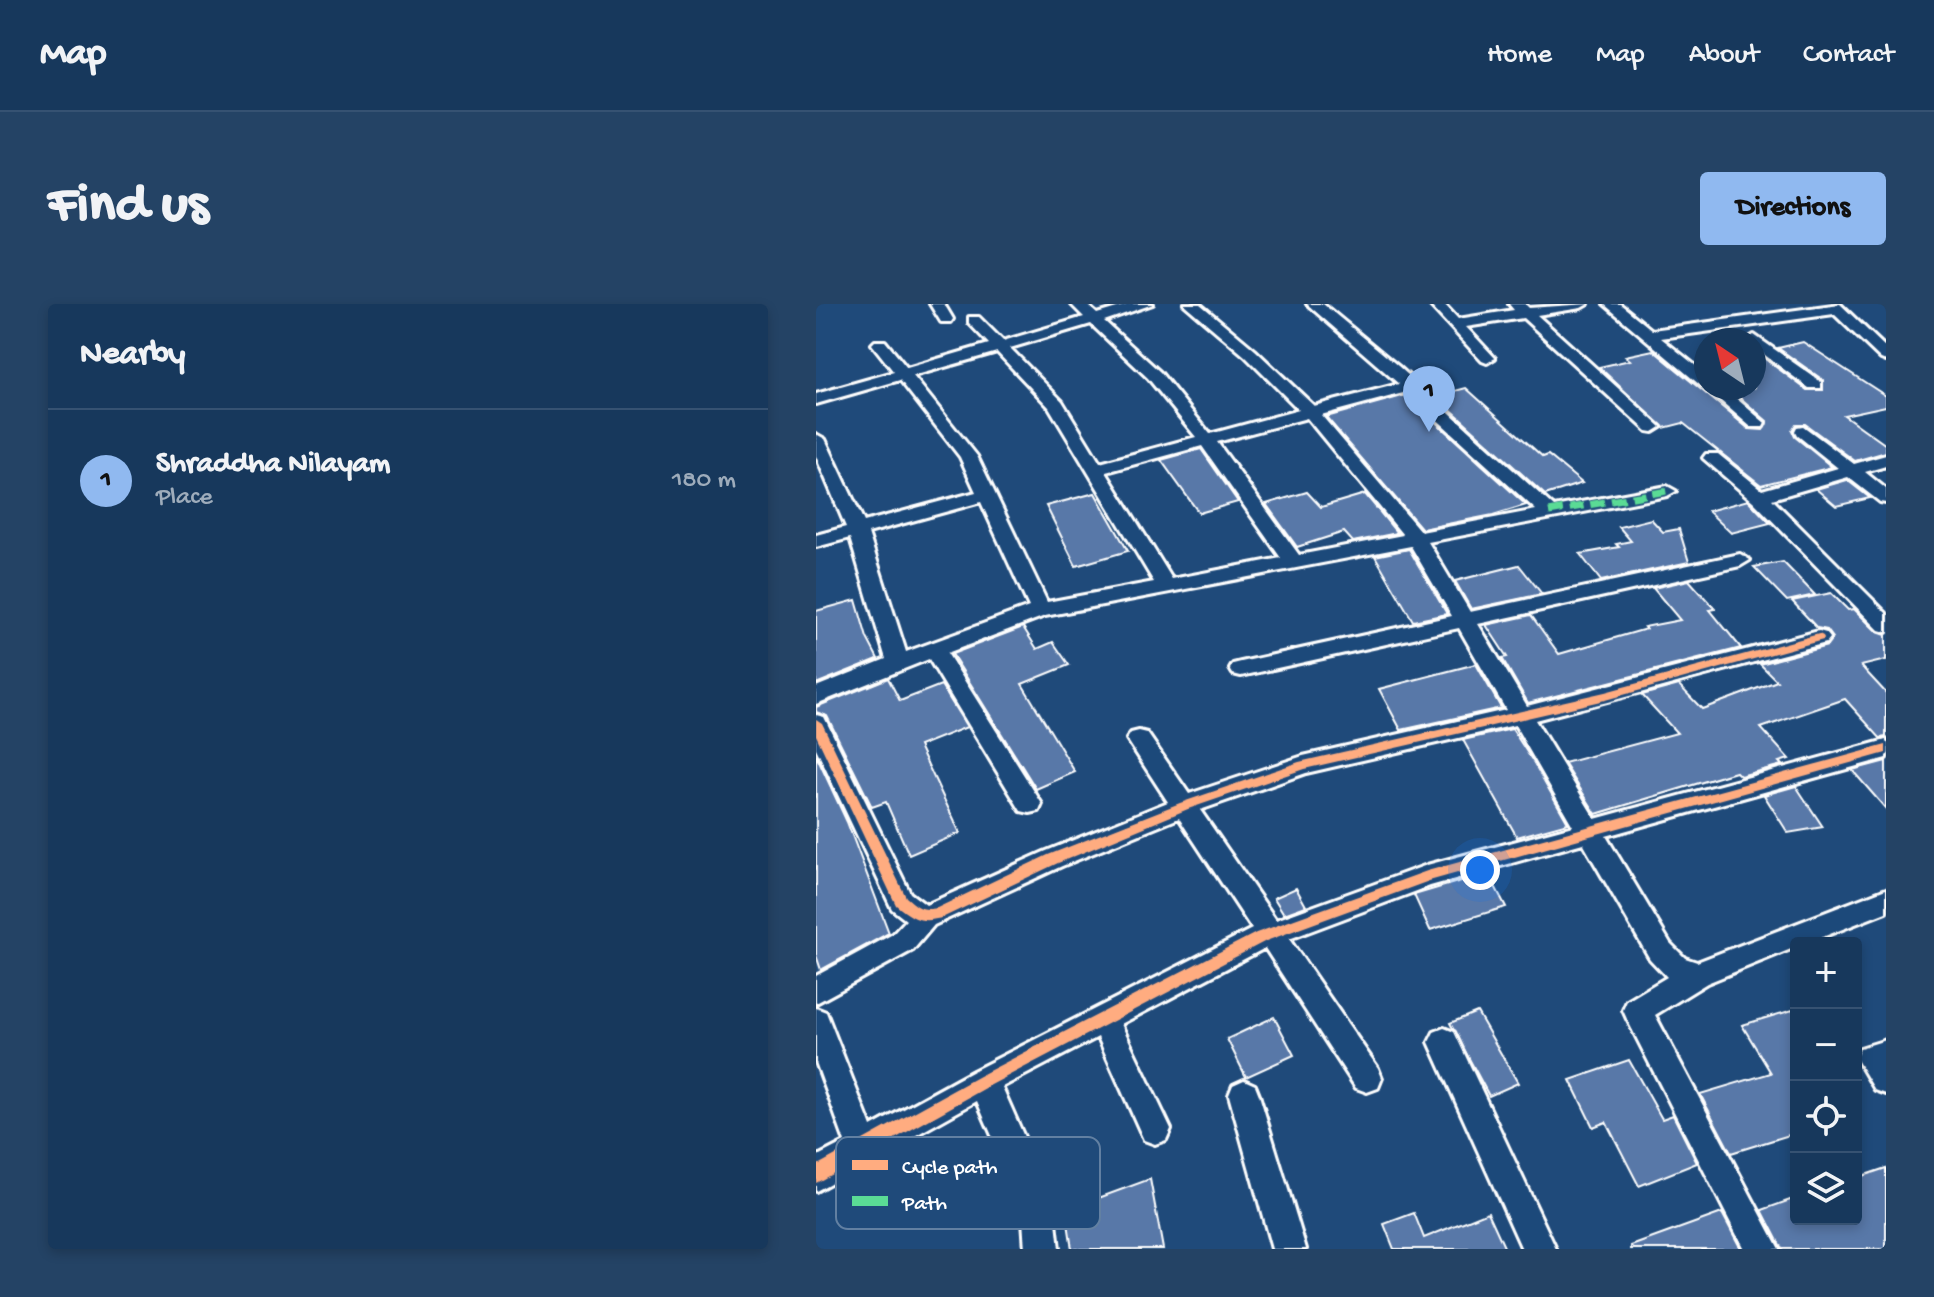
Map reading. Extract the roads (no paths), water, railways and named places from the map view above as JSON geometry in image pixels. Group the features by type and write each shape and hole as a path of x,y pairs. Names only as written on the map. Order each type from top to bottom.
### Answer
{"street":[{"path":"937,304 946,319"},
{"path":"1078,304 1154,375 1205,439 1294,562"},
{"path":"816,399 1146,304"},
{"path":"1191,304 1250,353 1310,412 1416,538 1660,951 1676,968 1697,974"},
{"path":"1314,304 1549,512"},
{"path":"1436,304 1487,358"},
{"path":"1455,324 1520,308 1581,304"},
{"path":"1611,304 1694,372"},
{"path":"1649,335 1724,318 1834,307 1886,356"},
{"path":"1520,308 1653,427"},
{"path":"1724,318 1738,328"},
{"path":"974,320 1056,404 1166,586"},
{"path":"880,344 968,456 1041,610"},
{"path":"1766,349 1815,385"},
{"path":"1096,469 1410,386"},
{"path":"1729,400 1757,423"},
{"path":"1803,431 1886,498"},
{"path":"816,439 836,475 891,632 898,663"},
{"path":"1712,458 1759,497 1886,625"},
{"path":"1759,497 1886,460"},
{"path":"816,696 933,648 1041,610 1667,491"},
{"path":"816,541 986,495"},
{"path":"1241,669 1740,560"},
{"path":"816,990 903,942 926,916 952,908 1053,859 1184,806 1303,765 1522,715 1819,638"},
{"path":"933,648 1030,804"},
{"path":"816,723 901,901 913,911 926,916"},
{"path":"1139,739 1367,1078"},
{"path":"884,1137 984,1081 1270,934 1427,876 1886,749"},
{"path":"1762,1249 1637,1010 1697,974 1886,900"},
{"path":"1104,1019 1155,1129"},
{"path":"816,1021 859,1137"},
{"path":"1444,1042 1539,1249"},
{"path":"1886,1054 1871,1058 1886,1080"},
{"path":"984,1081 1008,1137"},
{"path":"1244,1095 1289,1249"},
{"path":"816,1175 836,1164"},
{"path":"1040,1229 1042,1249"}],"place":[{"name":"Shraddha Nilayam","path":"1429,432"}]}
